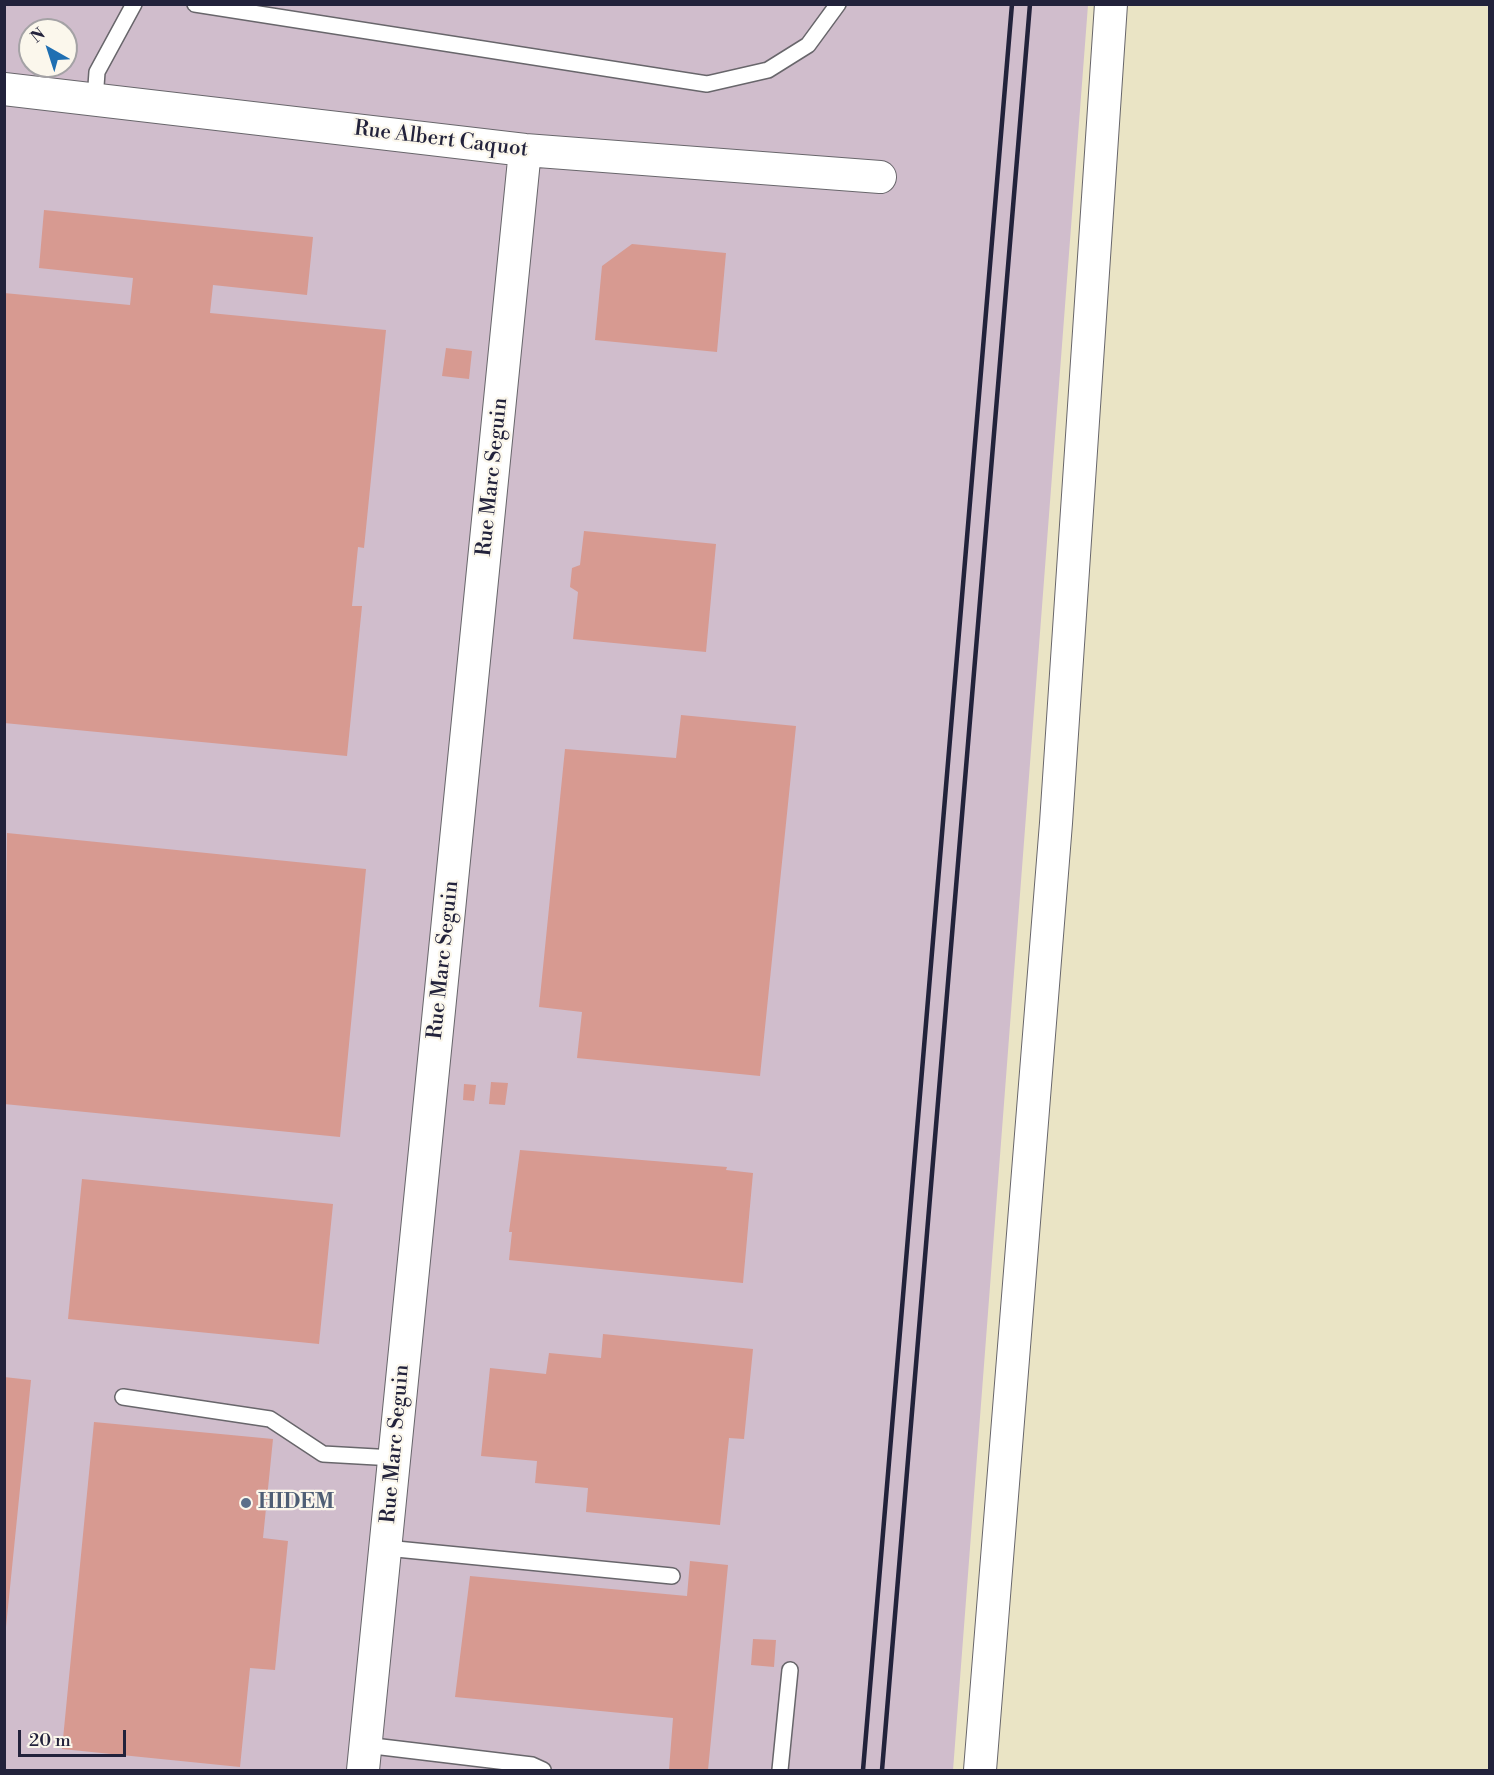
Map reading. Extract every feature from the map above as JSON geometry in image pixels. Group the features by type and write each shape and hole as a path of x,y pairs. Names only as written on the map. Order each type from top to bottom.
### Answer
{"street":[{"path":"980,1770 1056,811 1111,4"},
{"name":"Rue Albert Caquot","path":"4,90 525,150 880,177"},
{"name":"Rue Marc Seguin","path":"364,1758 525,150"}],"lane":[{"path":"95,100 97,72 134,4"},
{"path":"195,4 707,84 768,70 808,45 838,4"},
{"path":"123,1397 270,1419 323,1454 394,1458"},
{"path":"386,1548 672,1576"},
{"path":"780,1770 790,1670"},
{"path":"364,1758 532,1765 543,1770"}],"shaded area":[{"path":"5,5 1088,5 953,1770 5,1770"}],"building":[{"path":"44,210 313,237 307,295 213,285 210,313 386,330 364,548 358,547 352,606 362,606 347,756 4,723 4,293 130,305 133,278 39,268"},
{"path":"632,244 726,253 717,352 595,340 602,266"},
{"path":"446,348 472,351 469,379 442,376"},
{"path":"584,531 716,544 706,652 573,639 578,592 570,587 572,568 580,565"},
{"path":"681,715 796,726 760,1076 577,1058 582,1012 539,1007 565,749 676,758"},
{"path":"7,833 366,869 340,1137 4,1104"},
{"path":"491,1082 508,1083 505,1105 489,1104"},
{"path":"464,1084 476,1085 474,1101 463,1100"},
{"path":"520,1150 727,1167 726,1170 753,1173 743,1283 509,1260 512,1232 509,1232"},
{"path":"82,1179 333,1204 319,1344 68,1319"},
{"path":"603,1334 753,1349 744,1439 729,1438 720,1525 586,1512 588,1488 535,1483 537,1461 481,1456 490,1368 546,1374 549,1353 601,1358"},
{"path":"4,1377 31,1380 6,1627 4,1627"},
{"path":"94,1422 273,1439 263,1538 288,1541 275,1670 250,1668 240,1767 62,1749"},
{"path":"690,1561 728,1565 708,1770 669,1770 673,1718 455,1697 470,1576 687,1596"},
{"path":"753,1639 776,1640 774,1667 751,1665"}],"railway":[{"path":"863,1770 1012,4"},
{"path":"882,1770 1030,4"}],"place":[{"name":"HIDEM","path":"246,1503"}]}
